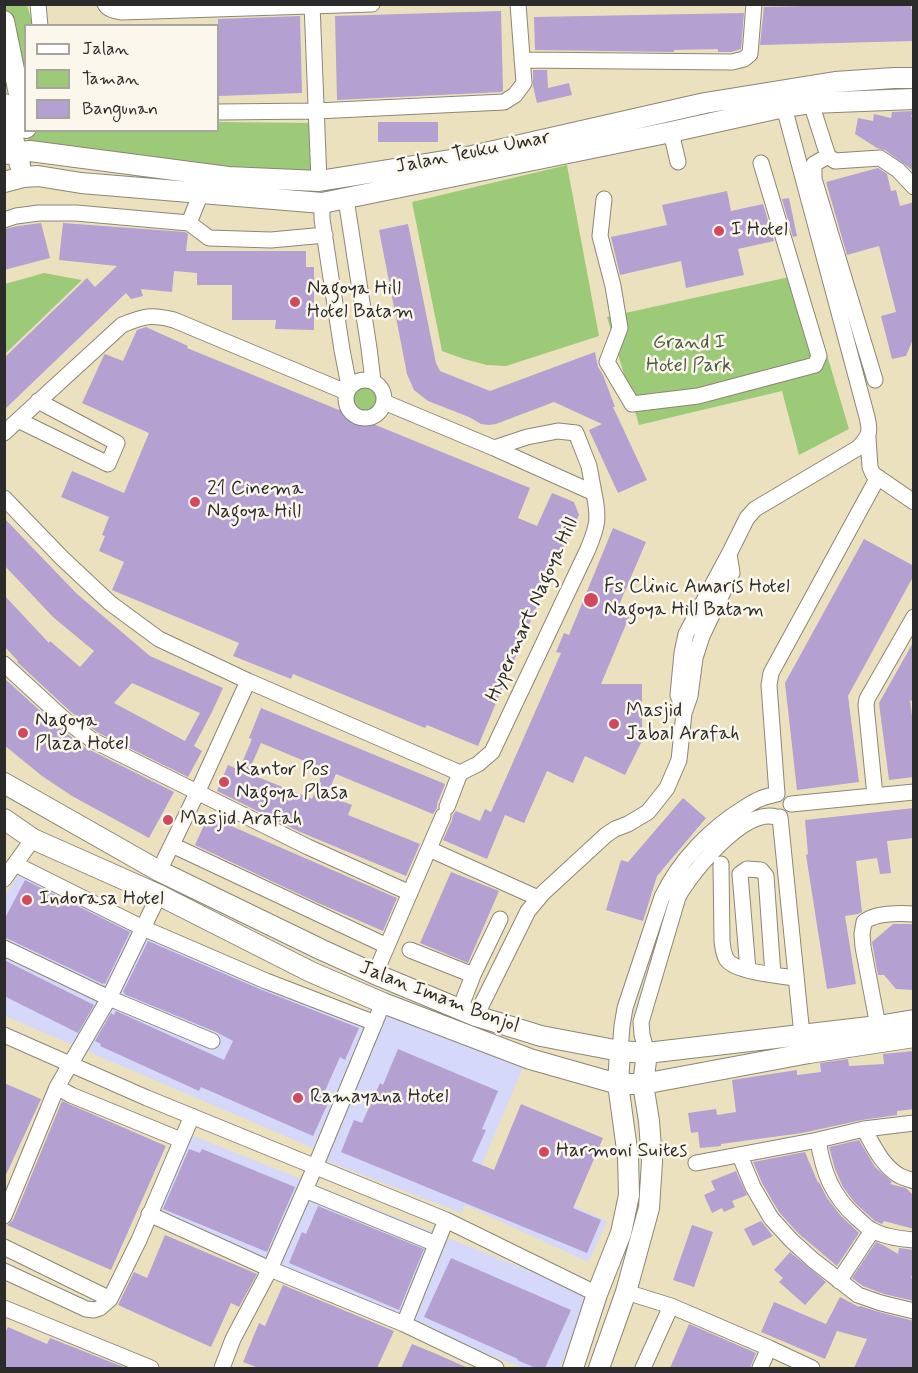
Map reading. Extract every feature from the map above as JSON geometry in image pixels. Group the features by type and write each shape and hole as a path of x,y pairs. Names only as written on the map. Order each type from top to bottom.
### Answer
{"main road":[{"path":"4,21 24,119"},
{"name":"Jalan Teuku Umar","path":"18,152 228,177 319,181 464,158 705,102 835,82 914,78"},
{"name":"Jalan Teuku Umar","path":"22,178 322,203 784,107 811,103 914,99"},
{"path":"4,104 18,152 22,178"},
{"path":"18,152 25,132"},
{"name":"Jalan Imam Bonjol","path":"4,783 159,872 322,950 468,1013 541,1036 620,1051 647,1053 914,1020"},
{"name":"Jalan Imam Bonjol","path":"4,819 33,839 159,895 311,972 383,1003 530,1059 618,1084 643,1084 808,1053 914,1037"},
{"path":"311,972 322,950"},
{"path":"573,1368 597,1294 621,1233 629,1195 627,1156 618,1084 620,1051"},
{"path":"599,1368 626,1292 649,1208 652,1162 643,1084 647,1053"}],"street":[{"path":"38,4 40,24"},
{"path":"105,4 106,7 122,12 372,4"},
{"path":"219,112 316,111 504,102 515,95 524,83 518,4"},
{"path":"522,60 732,62 744,59 750,54 754,4"},
{"path":"313,5 319,181"},
{"path":"811,103 828,156 835,161 880,158 897,170 914,188"},
{"path":"784,107 867,417 871,470 914,502"},
{"path":"671,132 678,162"},
{"path":"828,156 814,164 814,179 875,380"},
{"path":"604,199 600,236 613,286 620,328 607,362 632,404 698,396 815,365 819,356 761,163"},
{"path":"189,223 201,193"},
{"path":"346,199 372,374 389,404 594,493"},
{"path":"322,203 325,239 342,350 346,404 348,409 363,418 373,416 389,404"},
{"path":"4,220 39,213 76,213 189,223 209,238 271,240 351,237"},
{"path":"4,433 122,325 141,317 159,316 174,320 346,386 367,379 372,374"},
{"path":"18,420 108,464 117,442 38,401"},
{"name":"Hypermart Nagoya Hill","path":"460,773 478,764 492,752 596,528 597,511 589,466 576,433 558,431 526,437 494,448"},
{"path":"468,1013 538,898 606,835 648,812 667,788 679,760 684,713 690,696 702,636 732,573 729,554 747,518 755,509 858,448 868,438"},
{"path":"775,795 769,685 771,673 878,477"},
{"path":"4,498 62,558 110,603 159,639 248,681 460,773 375,974"},
{"path":"875,796 867,699 914,617"},
{"path":"4,664 65,720 92,740 308,847 410,893"},
{"path":"159,872 248,681"},
{"path":"791,804 914,792"},
{"path":"775,795 768,801 768,809 772,815 778,817"},
{"path":"620,1051 625,1008 662,897 675,874 714,828 726,819 760,799 785,795 791,804 787,815 758,817 729,836 716,848 678,897 641,1022 647,1053"},
{"path":"778,817 802,1035"},
{"path":"4,879 33,839"},
{"path":"172,845 387,946"},
{"path":"429,849 538,898"},
{"path":"15,864 143,928 266,981 375,1023"},
{"path":"721,864 722,941 723,952 729,962 748,970 796,978"},
{"path":"748,970 740,874 747,868 762,870 766,876 773,975"},
{"path":"4,1216 57,1087 108,998 159,895"},
{"path":"878,1026 863,946 864,922 870,917 914,914"},
{"path":"468,1013 473,975 500,919"},
{"path":"4,948 108,998 212,1041"},
{"path":"410,950 473,975"},
{"path":"222,1368 233,1339 270,1269 305,1190 383,1003"},
{"path":"4,1035 192,1116 446,1220 597,1294"},
{"path":"57,1087 71,1095 181,1140"},
{"path":"4,1271 86,1309 100,1308 110,1299 139,1240 192,1116"},
{"path":"696,1163 740,1156 864,1129 914,1123"},
{"path":"864,1129 886,1164 898,1175 914,1181"},
{"path":"818,1140 826,1177 845,1207 872,1231 914,1240"},
{"path":"740,1156 771,1218 806,1253 858,1295 914,1311"},
{"path":"305,1190 436,1244"},
{"path":"149,1214 270,1269 404,1324 496,1368"},
{"path":"404,1324 446,1220"},
{"path":"839,1281 872,1231"},
{"path":"4,1247 110,1299"},
{"path":"626,1292 671,1306 812,1368"},
{"path":"642,1368 671,1306"},
{"path":"4,1308 151,1368"},
{"path":"760,1368 769,1348"}],"shaded area":[{"path":"26,864 200,948 368,1024 313,1148 5,1016 4,897"},
{"path":"384,1014 523,1068 474,1183 483,1165 607,1221 588,1262 465,1205 461,1213 324,1160"},
{"path":"186,1133 590,1295 560,1368 523,1368 150,1219"}],"green space":[{"path":"4,5 27,5 33,24 24,24 24,116 5,42"},
{"path":"219,122 316,123 319,181 30,151 27,132 219,132"},
{"path":"567,165 599,336 506,366 487,365 442,351 412,202"},
{"path":"44,273 82,280 5,354 5,284"},
{"name":"Grand I Hotel Park","path":"803,274 849,429 799,455 782,391 639,425 607,317"},
{"path":"365,380 378,386 384,399 378,412 365,418 352,412 346,399 352,386"}],"building":[{"path":"911,4 911,9 914,9 914,41 760,45 764,7"},
{"path":"501,11 503,91 337,100 335,16"},
{"path":"744,13 741,49 731,52 718,52 718,49 674,50 674,52 535,50 534,17"},
{"path":"300,16 302,93 219,96 218,19"},
{"path":"533,70 547,70 548,88 569,83 572,95 537,103 533,86"},
{"path":"913,111 911,117 914,117 914,171 885,150 877,148 855,134 858,118 873,121 874,114 891,118 892,112"},
{"path":"378,122 438,122 438,142 378,142"},
{"path":"878,168 887,174 891,191 896,190 900,206 914,202 914,337 906,356 892,359 881,316 896,312 879,246 847,255 826,182"},
{"name":"I Hotel","path":"727,191 731,211 763,204 774,241 738,249 744,275 686,288 681,261 620,275 611,237 667,225 662,205"},
{"path":"789,198 797,236 793,237 782,199"},
{"path":"41,223 50,258 4,270 4,229"},
{"path":"63,223 185,232 188,234 186,251 306,251 306,267 314,267 314,330 275,329 276,320 232,320 232,285 197,285 197,273 174,271 172,292 141,289 143,296 131,299 126,293 4,410 4,358 87,278 95,287 117,266 59,260"},
{"path":"408,224 436,363 440,371 490,391 595,352 598,367 615,407 613,407 647,480 618,493 589,430 602,424 554,402 489,425 481,424 428,401 414,390 407,374 379,230"},
{"path":"146,327 188,346 187,348 530,488 518,518 537,526 552,493 574,502 579,515 555,563 478,746 427,725 425,728 293,674 291,679 233,656 239,643 112,590 124,562 99,551 109,517 61,497 72,471 124,493 149,433 82,403 104,355 123,361 137,330"},
{"path":"4,518 77,594 150,656 223,688 194,746 202,751 188,777 97,732 71,712 17,662 4,646 4,595 49,643 50,641 80,667 94,651 53,617 4,565","holes":["132,683 200,713 185,741 114,703"]},
{"path":"613,528 646,542 619,605 632,610 601,684 642,684 642,741 625,775 585,756 573,783 547,771 524,823 505,815 487,859 443,840 456,811 480,821 485,809 491,812 561,653 556,652 564,633 569,635"},
{"path":"864,539 914,566 914,575 848,696 859,782 797,790 785,683"},
{"path":"914,641 914,702 910,700 914,732 914,777 889,780 879,703"},
{"path":"4,678 58,727 86,748 174,792 149,838 72,796 42,776 4,745"},
{"path":"261,708 445,784 433,814 336,774 327,795 352,805 348,815 420,844 406,876 300,832 217,791 228,765 239,770 252,739 249,738","holes":["261,743 324,769 312,799 248,773"]},
{"path":"683,798 706,818 657,876 643,921 606,910 621,860 628,862"},
{"path":"914,808 914,838 887,841 891,873 880,874 877,858 856,861 862,912 845,916 856,984 827,989 806,855 808,854 805,820"},
{"path":"208,816 397,898 383,931 195,845"},
{"path":"451,872 499,891 468,963 420,943"},
{"path":"25,880 130,932 105,984 4,937 4,920"},
{"path":"893,924 914,924 914,990 896,989 884,975 878,975 872,942"},
{"path":"148,941 262,990 359,1028 345,1060 340,1057 321,1100 328,1103 313,1136 201,1087 199,1091 100,1046 101,1044 95,1041 111,1013 114,1015 116,1011 224,1060 233,1041 124,994"},
{"path":"4,960 94,1005 78,1033 4,996"},
{"path":"398,1049 498,1091 482,1129 486,1130 472,1161 494,1170 521,1104 603,1138 573,1208 601,1220 587,1253 341,1152 354,1120 362,1123 380,1083 383,1085"},
{"path":"914,1051 914,1109 897,1111 897,1115 802,1133 721,1144 721,1146 700,1148 698,1132 691,1133 688,1113 716,1109 717,1115 736,1112 732,1080 797,1070 797,1075 821,1072 820,1063 848,1059 849,1066 884,1064 883,1054"},
{"path":"4,1083 41,1099 4,1179"},
{"path":"62,1101 166,1146 111,1270 7,1225 13,1220"},
{"path":"859,1140 875,1167 892,1182 890,1184 906,1188 914,1196 914,1229 884,1221 882,1224 875,1221 855,1203 843,1187 829,1147"},
{"path":"189,1149 200,1153 202,1149 295,1187 267,1252 163,1209"},
{"path":"805,1152 827,1198 841,1216 859,1233 837,1266 798,1233 779,1212 753,1162"},
{"path":"736,1171 747,1195 732,1201 735,1207 724,1212 722,1208 712,1213 704,1195 715,1190 711,1181"},
{"path":"318,1206 424,1249 399,1310 289,1263 302,1232 306,1234"},
{"path":"761,1221 773,1236 753,1246 744,1229"},
{"path":"692,1225 713,1232 694,1287 673,1280"},
{"path":"165,1235 257,1274 239,1307 231,1303 211,1347 118,1305 134,1272 147,1278"},
{"path":"876,1242 898,1254 899,1248 914,1250 914,1269 911,1278 914,1279 914,1301 884,1294 863,1286 852,1278"},
{"path":"790,1252 826,1282 805,1305 779,1282 783,1278 774,1270"},
{"path":"451,1258 571,1310 545,1368 536,1368 517,1360 424,1317"},
{"path":"283,1285 394,1331 377,1368 259,1368 243,1362 259,1323 265,1326"},
{"path":"840,1297 859,1307 914,1321 914,1368 854,1368 867,1339 837,1331 825,1359 761,1332 774,1302 826,1324"},
{"path":"689,1324 756,1353 750,1368 670,1368"},
{"path":"8,1327 47,1344 50,1338 126,1368 4,1368 4,1334"},
{"path":"412,1344 434,1353 468,1368 401,1368"}],"place":[{"name":"I Hotel","path":"719,231"},
{"name":"Nagoya Hill Hotel Batam","path":"295,302"},
{"name":"21 Cinema Nagoya Hill","path":"195,502"},
{"name":"Fs Clinic Amaris Hotel Nagoya Hill Batam","path":"591,600"},
{"name":"Masjid Jabal Arafah","path":"614,724"},
{"name":"Nagoya Plaza Hotel","path":"23,733"},
{"name":"Kantor Pos Nagoya Plasa","path":"224,782"},
{"name":"Masjid Arafah","path":"168,820"},
{"name":"Indorasa Hotel","path":"27,900"},
{"name":"Ramayana Hotel","path":"298,1098"},
{"name":"Harmoni Suites","path":"544,1152"}]}
